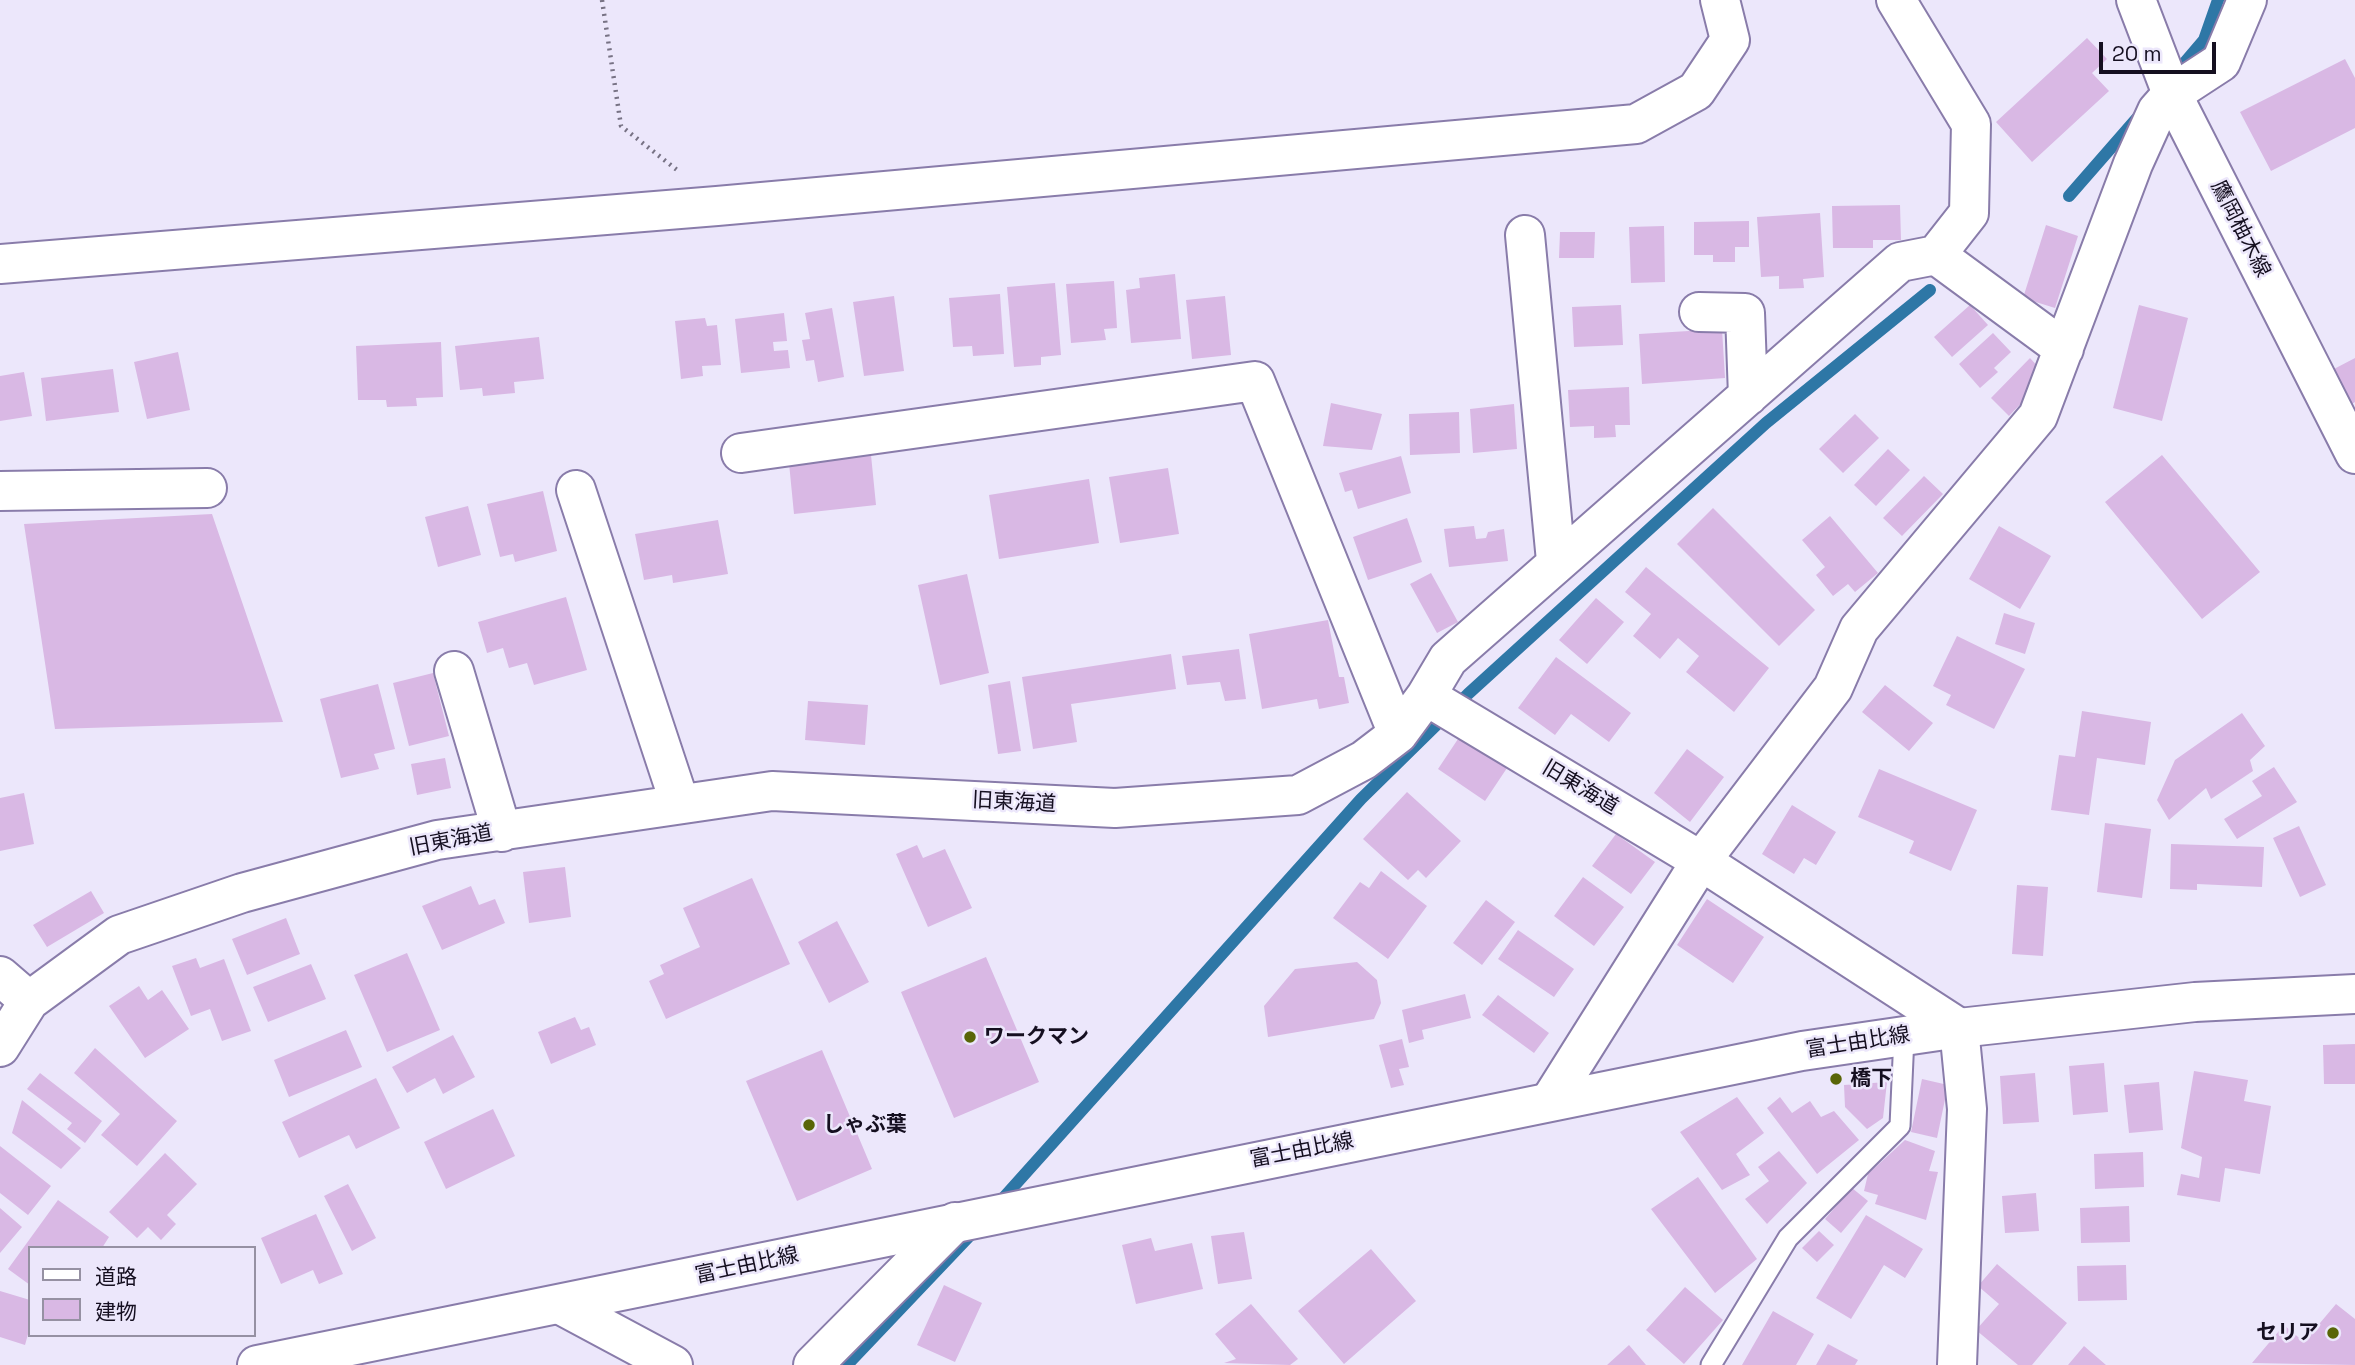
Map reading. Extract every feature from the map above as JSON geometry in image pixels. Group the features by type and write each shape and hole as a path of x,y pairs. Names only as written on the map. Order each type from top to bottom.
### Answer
{"street":[{"path":"0,264 717,206 1636,124 1696,91 1730,40 1720,0"},
{"path":"1426,696 1448,659 1556,561 1900,262 1936,255 1969,213 1971,124 1896,0"},
{"name":"鷹岡柚木線","path":"2136,0 2172,94 2352,444"},
{"path":"1550,1101 1701,861 1833,688 1859,629 2038,416 2133,164 2157,111 2172,94 2221,62 2247,0"},
{"path":"1525,235 1556,561"},
{"path":"1936,255 2064,349"},
{"path":"1699,312 1745,313 1748,396"},
{"path":"741,453 1255,381 1398,734"},
{"path":"0,491 207,488"},
{"path":"576,490 680,804"},
{"path":"454,671 502,832"},
{"name":"旧東海道","path":"0,1047 29,1001 119,935 268,886 438,840 772,791 1115,808 1298,795 1364,760 1398,734 1426,696 1701,861 1959,1028"},
{"path":"0,976 29,1001"},
{"name":"富士由比線","path":"257,1365 1802,1051 1959,1028 2194,1002 2355,994"},
{"path":"1957,1365 1967,1109 1959,1028"},
{"path":"813,1365 955,1222"},
{"path":"561,1305 673,1365"}],"lane":[{"path":"1711,1365 1788,1238 1900,1126 1904,1036"}],"path":[{"path":"602,0 621,126 669,163 717,206"}],"building":[{"path":"2087,38 2107,59 2092,73 2109,91 2032,162 1996,122"},
{"path":"2345,59 2355,78 2355,128 2271,171 2240,112"},
{"path":"1900,205 1901,240 1873,240 1873,248 1833,248 1832,206"},
{"path":"1820,213 1824,277 1803,279 1804,288 1779,289 1779,276 1761,277 1757,217"},
{"path":"1749,221 1749,247 1735,247 1735,262 1713,262 1713,255 1694,255 1694,222"},
{"path":"2046,225 2078,236 2055,308 2023,298"},
{"path":"1664,226 1665,282 1631,283 1629,227"},
{"path":"1560,232 1595,232 1594,258 1559,258"},
{"path":"1175,274 1181,339 1131,343 1126,290 1140,288 1139,278"},
{"path":"1114,281 1117,328 1104,329 1106,340 1071,343 1066,284"},
{"path":"1055,283 1061,355 1041,357 1041,365 1014,367 1007,287"},
{"path":"1000,294 1004,354 973,356 972,346 953,347 949,298"},
{"path":"894,296 904,371 864,376 853,302"},
{"path":"1225,296 1231,355 1192,359 1186,300"},
{"path":"1621,305 1623,345 1574,347 1572,307"},
{"path":"1970,305 1988,325 1952,357 1934,337"},
{"path":"2139,305 2188,318 2162,421 2113,408"},
{"path":"832,308 844,377 818,382 814,360 806,361 802,340 810,339 805,313"},
{"path":"784,313 787,341 773,342 774,351 788,350 790,368 741,373 735,319"},
{"path":"705,318 707,326 717,325 721,365 702,366 703,376 681,379 675,321"},
{"path":"1722,329 1725,378 1642,384 1639,334"},
{"path":"1993,333 2011,352 1994,368 1998,372 1980,388 1959,364"},
{"path":"539,337 544,379 514,382 515,393 483,396 482,388 460,390 455,346"},
{"path":"441,342 443,397 416,398 417,406 387,407 386,400 358,400 356,346"},
{"path":"178,352 190,410 147,419 134,362"},
{"path":"2030,358 2041,370 2031,380 2033,384 2026,391 2030,394 2009,416 1991,398"},
{"path":"2355,358 2355,402 2352,404 2334,369"},
{"path":"113,369 119,412 46,421 41,378"},
{"path":"24,372 32,416 0,421 0,376"},
{"path":"1629,387 1630,425 1615,425 1616,437 1594,438 1594,426 1570,427 1568,390"},
{"path":"1331,403 1382,414 1372,450 1323,446"},
{"path":"1514,404 1517,449 1473,453 1470,409"},
{"path":"1459,412 1460,453 1410,455 1409,414"},
{"path":"1855,414 1879,438 1843,473 1819,449"},
{"path":"1888,449 1910,470 1876,506 1854,485"},
{"path":"871,455 876,505 794,514 789,463"},
{"path":"2162,455 2260,572 2202,619 2105,502"},
{"path":"1401,456 1411,493 1358,509 1352,490 1345,492 1339,473"},
{"path":"1168,468 1179,534 1120,543 1109,477"},
{"path":"1924,476 1943,494 1902,536 1883,518"},
{"path":"1089,479 1099,543 999,559 989,495"},
{"path":"543,491 557,551 515,562 513,554 500,557 487,504"},
{"path":"468,506 481,555 438,567 425,517"},
{"path":"1713,508 1815,610 1779,646 1677,544"},
{"path":"212,514 283,722 55,729 24,524"},
{"path":"1830,516 1878,573 1855,592 1848,584 1833,596 1816,575 1825,567 1802,540"},
{"path":"1407,518 1422,562 1368,580 1353,537"},
{"path":"718,520 728,574 673,583 672,575 644,580 635,534"},
{"path":"1474,526 1476,539 1486,538 1488,532 1504,529 1508,561 1449,567 1444,529"},
{"path":"1999,526 2051,556 2020,609 1969,579"},
{"path":"1646,567 1769,668 1734,712 1686,672 1699,656 1678,638 1660,659 1633,636 1651,614 1625,592"},
{"path":"1431,573 1458,622 1437,633 1410,584"},
{"path":"967,574 989,673 940,685 918,585"},
{"path":"566,597 587,670 534,685 527,663 509,668 503,648 487,653 478,622"},
{"path":"1596,598 1624,622 1587,664 1559,640"},
{"path":"2004,613 2035,623 2025,654 1995,644"},
{"path":"1328,620 1339,677 1344,677 1349,703 1319,709 1317,699 1262,709 1249,634"},
{"path":"1957,636 2025,669 1994,729 1946,705 1951,695 1933,686"},
{"path":"1239,649 1246,699 1225,701 1220,682 1187,685 1182,656"},
{"path":"1171,654 1176,689 1071,704 1077,742 1033,749 1022,677"},
{"path":"1556,657 1631,713 1609,742 1571,714 1555,735 1518,708"},
{"path":"433,673 449,736 409,746 393,683"},
{"path":"1010,681 1021,751 998,754 988,685"},
{"path":"378,684 395,749 374,754 379,769 341,778 320,699"},
{"path":"1885,685 1933,723 1909,751 1862,712"},
{"path":"808,701 868,705 865,745 805,740"},
{"path":"2082,711 2151,722 2145,765 2097,758 2089,815 2051,810 2059,755 2075,757"},
{"path":"2242,713 2265,746 2250,760 2253,771 2211,799 2206,788 2169,820 2157,800 2175,760"},
{"path":"1460,736 1507,768 1485,801 1438,769"},
{"path":"1687,749 1724,777 1690,822 1654,793"},
{"path":"445,758 451,788 417,795 411,764"},
{"path":"2274,767 2297,802 2237,839 2224,819 2262,796 2252,781"},
{"path":"1879,769 1977,810 1951,871 1909,853 1914,841 1858,817"},
{"path":"1407,792 1461,841 1426,878 1418,870 1408,880 1363,839"},
{"path":"24,793 34,844 0,851 0,798"},
{"path":"1792,805 1836,832 1816,865 1804,858 1794,874 1762,854"},
{"path":"2105,823 2151,829 2142,898 2097,892"},
{"path":"2299,826 2326,885 2300,897 2273,838"},
{"path":"1616,834 1655,862 1631,894 1592,866"},
{"path":"2171,844 2264,847 2262,887 2197,884 2197,890 2170,889"},
{"path":"917,845 923,858 945,849 972,908 928,927 896,854"},
{"path":"565,867 571,917 529,923 523,872"},
{"path":"1381,871 1427,906 1388,959 1333,918 1360,882 1369,888"},
{"path":"1583,877 1624,907 1594,946 1554,916"},
{"path":"752,878 790,964 666,1019 649,981 664,974 660,965 700,947 683,908"},
{"path":"2017,885 2048,887 2043,956 2012,954"},
{"path":"471,886 479,905 495,899 505,923 442,950 422,906"},
{"path":"91,891 104,913 47,947 33,925"},
{"path":"1707,899 1764,937 1733,983 1677,945"},
{"path":"1486,900 1515,922 1482,965 1453,943"},
{"path":"286,918 300,954 247,975 232,939"},
{"path":"837,921 869,982 829,1003 798,942"},
{"path":"1518,930 1574,969 1554,997 1498,959"},
{"path":"407,953 440,1030 387,1052 354,975"},
{"name":"ワークマン","path":"986,957 1039,1082 954,1118 901,992"},
{"path":"196,958 200,968 224,959 251,1031 222,1041 210,1009 191,1016 172,966"},
{"path":"1357,962 1377,980 1381,1003 1374,1019 1268,1037 1264,1006 1295,969"},
{"path":"311,964 326,999 268,1022 253,987"},
{"path":"139,986 148,1000 162,990 189,1029 145,1058 109,1006"},
{"path":"1465,994 1471,1018 1422,1030 1424,1039 1409,1043 1402,1010"},
{"path":"1498,995 1549,1033 1534,1053 1482,1015"},
{"path":"575,1017 581,1030 589,1027 596,1045 551,1064 538,1032"},
{"path":"346,1030 362,1067 289,1097 274,1060"},
{"path":"453,1035 475,1077 443,1094 435,1078 407,1093 392,1067"},
{"path":"1402,1039 1409,1067 1399,1069 1404,1085 1391,1088 1379,1045"},
{"path":"2355,1044 2355,1084 2324,1084 2323,1045"},
{"path":"95,1048 177,1121 137,1166 101,1135 120,1114 74,1073"},
{"name":"しゃぶ葉","path":"822,1050 872,1169 797,1201 746,1081"},
{"path":"2104,1063 2108,1112 2073,1115 2069,1066"},
{"path":"2194,1071 2248,1080 2244,1101 2271,1106 2260,1174 2225,1168 2220,1202 2177,1195 2181,1174 2199,1178 2202,1157 2181,1148"},
{"path":"40,1073 102,1121 85,1143 67,1129 72,1123 27,1089"},
{"path":"2035,1073 2039,1122 2003,1124 2000,1076"},
{"path":"376,1078 400,1128 356,1149 349,1135 299,1158 282,1122"},
{"path":"1922,1079 1948,1085 1937,1138 1911,1132"},
{"path":"1887,1082 1883,1118 1867,1129 1845,1107 1844,1085"},
{"path":"2159,1082 2163,1130 2129,1133 2124,1085"},
{"path":"1737,1097 1764,1133 1736,1154 1750,1175 1722,1190 1680,1132"},
{"path":"1780,1097 1792,1113 1810,1101 1821,1117 1834,1111 1859,1140 1817,1174 1767,1108"},
{"path":"22,1100 81,1148 61,1169 12,1133"},
{"path":"493,1109 515,1156 446,1189 424,1142"},
{"path":"1905,1140 1935,1151 1929,1171 1938,1172 1926,1220 1875,1204 1878,1195 1864,1191 1868,1174"},
{"path":"0,1146 51,1186 28,1215 0,1193"},
{"path":"1779,1151 1807,1183 1767,1224 1745,1199 1769,1181 1758,1167"},
{"path":"2143,1152 2144,1187 2095,1189 2094,1154"},
{"path":"165,1153 197,1184 167,1215 176,1224 161,1240 148,1227 137,1238 109,1212"},
{"path":"1698,1177 1757,1259 1715,1293 1651,1209"},
{"path":"348,1184 376,1238 352,1251 324,1196"},
{"path":"1852,1188 1868,1201 1841,1233 1825,1219"},
{"path":"2036,1193 2039,1231 2005,1233 2002,1196"},
{"path":"58,1200 109,1237 103,1246 28,1246 28,1284 8,1269"},
{"path":"2129,1206 2130,1242 2081,1243 2080,1208"},
{"path":"0,1208 22,1227 0,1253"},
{"path":"316,1214 343,1274 319,1284 313,1270 281,1284 261,1238"},
{"path":"1866,1215 1923,1249 1905,1278 1884,1265 1851,1319 1816,1298"},
{"path":"1819,1231 1834,1245 1817,1262 1802,1248"},
{"path":"1244,1232 1252,1279 1218,1284 1211,1236"},
{"path":"1151,1238 1155,1251 1192,1243 1203,1289 1136,1304 1122,1245"},
{"path":"1371,1249 1416,1301 1344,1364 1298,1311"},
{"path":"1997,1264 2067,1323 2032,1365 2018,1365 1976,1330 1999,1304 1978,1286"},
{"path":"2126,1265 2127,1300 2078,1301 2077,1266"},
{"path":"944,1285 982,1303 955,1362 917,1345"},
{"path":"1685,1287 1723,1320 1684,1364 1646,1330"},
{"path":"0,1291 28,1299 28,1334 25,1345 0,1337"},
{"path":"1251,1304 1298,1359 1290,1365 1224,1363 1236,1359 1215,1334"},
{"name":"セリア","path":"2336,1304 2355,1319 2355,1365 2252,1363 2284,1325 2304,1342"},
{"path":"1773,1311 1814,1334 1796,1365 1742,1365"},
{"path":"1828,1344 1858,1360 1855,1365 1816,1365"},
{"path":"1629,1345 1646,1365 1607,1365"},
{"path":"2084,1346 2106,1365 2068,1365"}],"waterway":[{"path":"2175,74 2204,40 2218,0"},
{"path":"2069,196 2138,117"},
{"path":"997,1205 1361,799 1468,694 1766,423 1930,290"},
{"path":"847,1365 976,1229"}],"place":[{"name":"ワークマン","path":"970,1037"},
{"name":"橋下","path":"1836,1079"},
{"name":"しゃぶ葉","path":"809,1125"},
{"name":"セリア","path":"2333,1333"}]}
